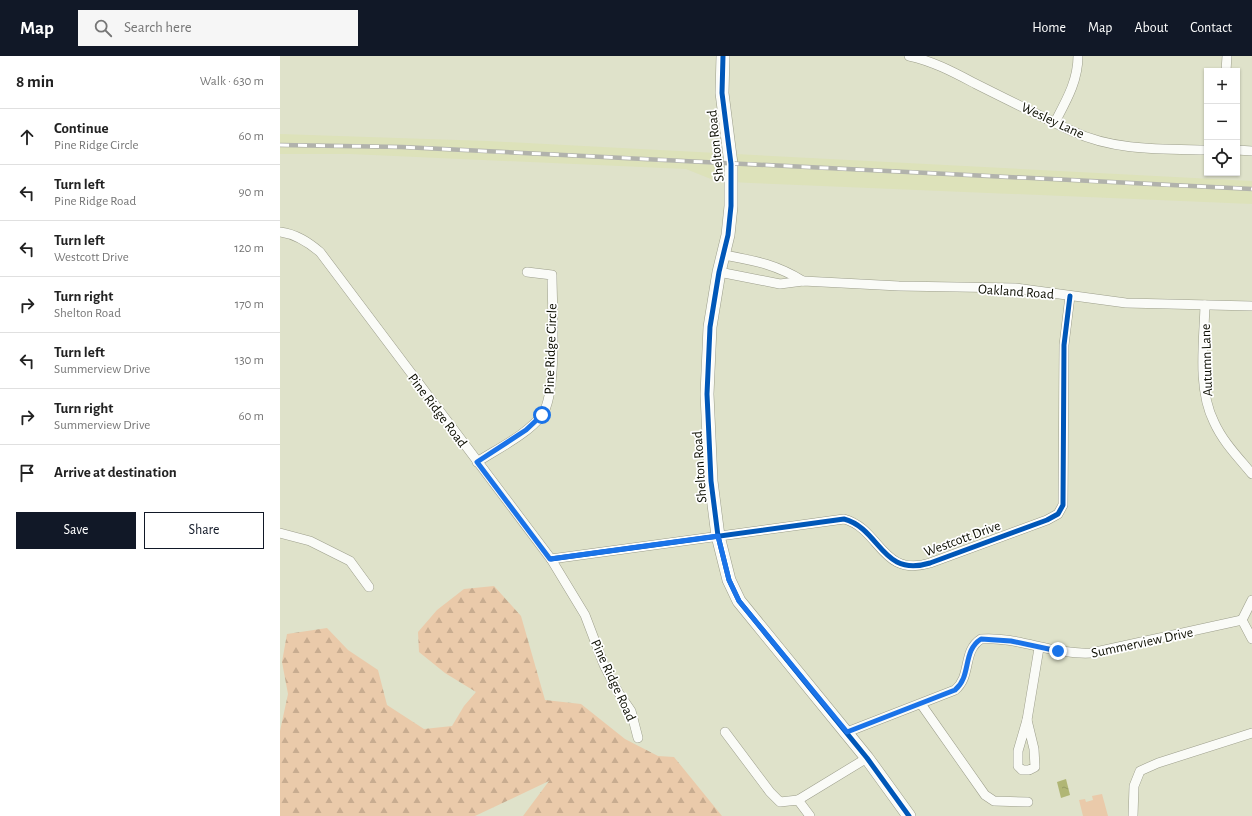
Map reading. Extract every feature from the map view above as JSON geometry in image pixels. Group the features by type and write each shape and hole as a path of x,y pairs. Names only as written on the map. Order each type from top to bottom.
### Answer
{"street":[{"name":"Shelton Road","path":"723,56 722,93 730,154 730,220 724,255 719,272 710,327 707,394 711,481 718,536 729,580 739,601 847,732 909,816"},
{"name":"Wesley Lane","path":"909,56 949,70 1073,132 1104,142 1143,149 1204,150"},
{"path":"1055,122 1074,86 1078,67 1078,56"},
{"path":"1226,56 1226,68"},
{"path":"1240,150 1252,151"},
{"name":"Pine Ridge Road","path":"280,232 307,240 320,252 550,559 585,615 608,672 618,692 631,711 638,738"},
{"name":"Oakland Road","path":"724,255 754,260 783,269 803,281"},
{"name":"Pine Ridge Circle","path":"477,462 526,430 542,415 548,404 552,360 552,275 527,272"},
{"name":"Oakland Road","path":"719,272 780,284 803,281 899,286 1015,288 1126,303 1252,306"},
{"name":"Westcott Drive","path":"550,559 844,519 852,521 860,526 885,554 894,561 912,566 930,563 1047,520 1058,514 1063,505 1064,345 1070,296"},
{"name":"Autumn Lane","path":"1205,305 1204,366 1207,402 1219,432 1252,474"},
{"path":"280,533 310,541 350,562 369,587"},
{"path":"1252,600 1242,620 1252,639"},
{"name":"Summerview Drive","path":"847,732 945,695 961,685 966,673 971,648 981,639 1011,641 1039,648 1075,654 1103,652 1242,620"},
{"path":"1027,720 1036,758 1035,767 1030,770 1022,770 1018,766 1018,751 1027,720 1039,648"},
{"path":"921,704 985,795 994,801 1028,802"},
{"path":"725,732 770,792 780,802 798,800 867,758"},
{"path":"1133,816 1134,786 1140,770 1252,733"},
{"path":"798,800 810,816"}],"shaded area":[{"path":"280,134 487,141 1252,181 1252,204 716,181 686,169 350,154 280,154"}],"green space":[{"path":"494,586 521,616 545,700 581,704 625,739 658,756 674,757 722,816 523,816 549,781 475,816 280,816 280,731 288,694 282,662 287,634 327,628 348,650 378,670 387,705 424,729 452,726 464,706 476,692 445,673 419,652 418,632 437,610 464,589"},
{"path":"1102,794 1108,816 1083,816 1079,800 1085,799 1086,802 1093,800 1092,796"}],"water":[{"path":"1066,779 1070,795 1061,798 1057,782"}],"railway":[{"path":"280,145 402,147 1252,189"}],"cycle path":[{"path":"723,56 722,93 731,164 731,206 728,235 719,272 710,327 707,394 711,481 718,536 729,580 739,601 867,758 909,816"},
{"path":"551,559 844,519 856,524 866,532 891,558 901,564 914,566 930,563 1047,520 1058,514 1063,505 1064,345 1070,296"}],"route":[{"path":"542,415 526,430 477,462 550,559 718,536 722,557 729,580 739,601 847,732 955,690 961,685 964,679 971,648 981,639 1011,641 1058,651"}]}
